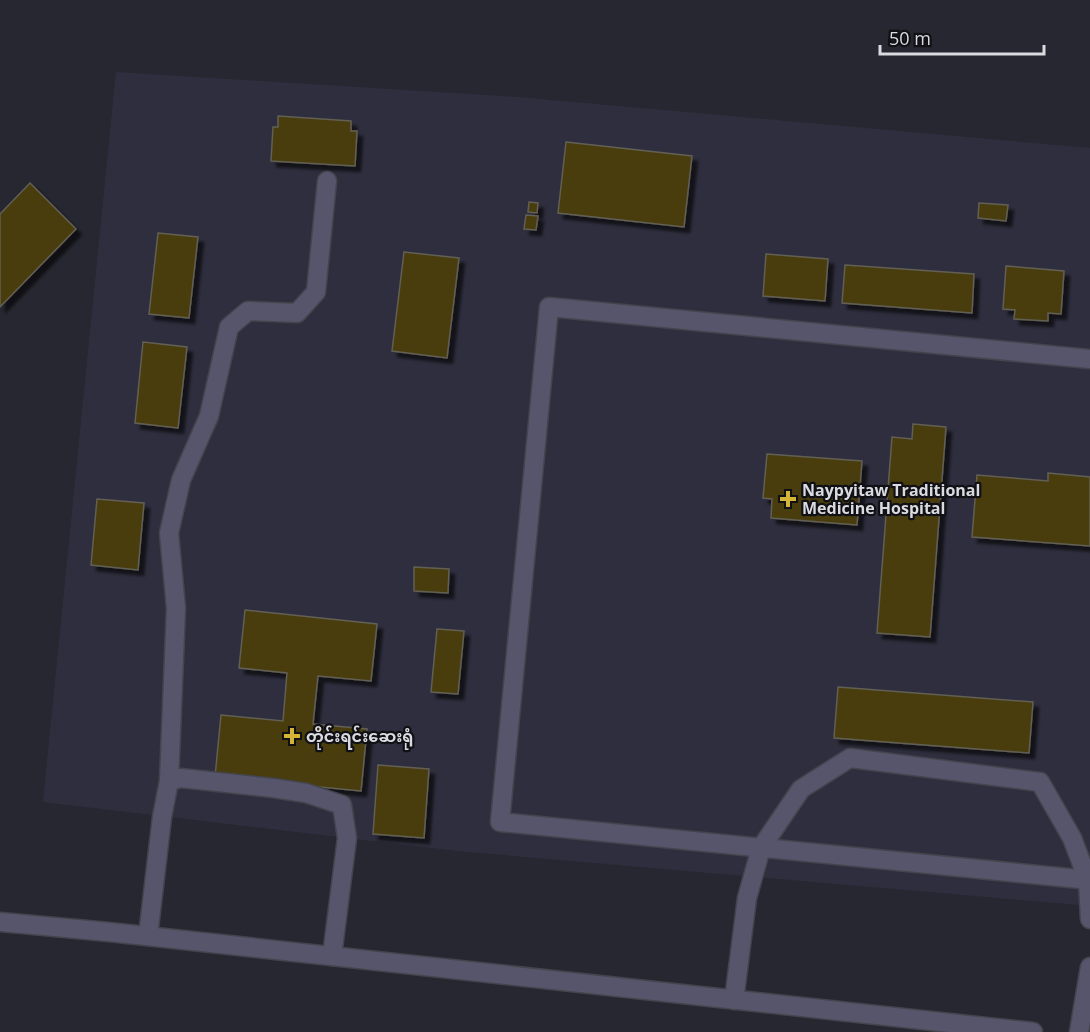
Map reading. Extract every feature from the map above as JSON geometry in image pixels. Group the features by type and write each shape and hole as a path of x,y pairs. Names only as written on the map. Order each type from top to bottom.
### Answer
{"street":[{"path":"148,936 162,816 170,781 176,608 169,533 181,480 209,416 229,327 248,312 297,313 316,292 327,181"},
{"path":"1089,880 500,822 549,307 1090,359"},
{"path":"734,1000 747,898 761,848 801,789 850,758 1040,782 1072,837 1089,880 1090,919"},
{"path":"170,781 181,778 273,788 306,793 342,805 346,838 332,956"},
{"path":"0,922 1033,1032"},
{"path":"1079,1032 1090,968"}],"shaded area":[{"path":"116,72 518,97 1090,148 1090,906 457,851 43,802"}],"building":[{"path":"278,116 351,121 351,131 357,131 355,166 271,161 273,127 278,127"},
{"path":"566,142 692,156 684,227 558,213"},
{"path":"30,183 76,229 0,307 0,214"},
{"path":"529,202 538,203 537,213 528,212"},
{"path":"979,203 1008,205 1006,221 978,218"},
{"path":"526,215 538,216 536,230 524,229"},
{"path":"158,233 198,237 189,318 149,314"},
{"path":"404,252 459,258 447,358 392,351"},
{"path":"766,254 828,259 825,301 763,296"},
{"path":"845,265 974,274 972,313 842,303"},
{"path":"1006,266 1064,271 1061,314 1048,313 1048,321 1014,319 1015,310 1003,309"},
{"path":"143,342 187,347 178,428 135,423"},
{"path":"913,424 946,427 930,637 877,633 892,437 912,439"},
{"path":"767,454 862,461 857,525 771,518 772,499 763,498"},
{"path":"1048,473 1090,477 1090,546 972,537 977,475 1048,481"},
{"path":"97,499 144,503 138,570 91,565"},
{"path":"414,567 449,569 448,593 414,591"},
{"path":"245,610 377,624 371,681 318,676 313,724 367,729 361,791 215,777 221,715 283,721 287,673 239,668"},
{"path":"437,629 464,631 458,694 431,692"},
{"path":"838,687 1033,702 1029,753 834,738"},
{"path":"378,765 429,769 424,838 373,834"}],"place":[{"name":"Naypyitaw Traditional Medicine Hospital","path":"788,499"},
{"name":"တိုင်းရင်းဆေးရုံ","path":"292,736"}]}
